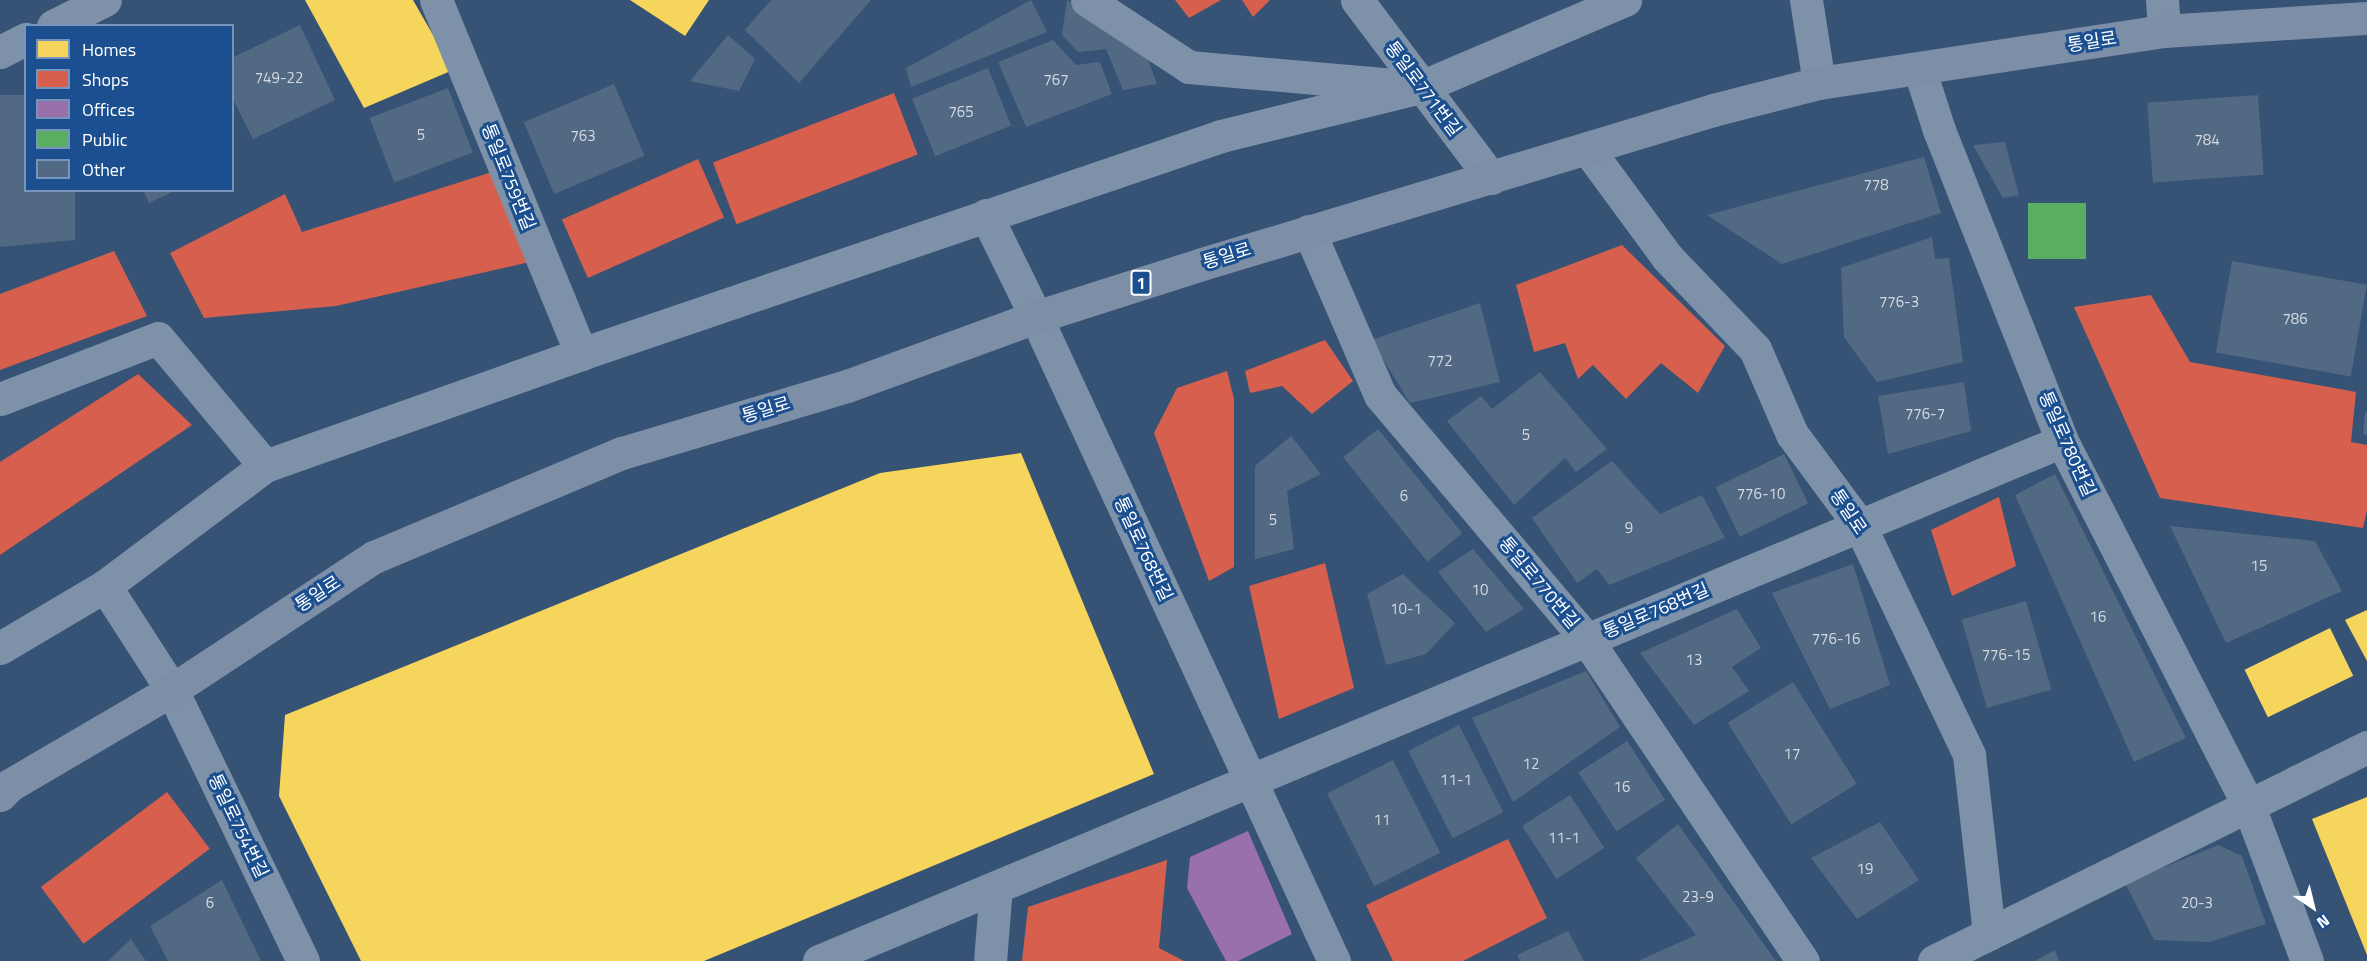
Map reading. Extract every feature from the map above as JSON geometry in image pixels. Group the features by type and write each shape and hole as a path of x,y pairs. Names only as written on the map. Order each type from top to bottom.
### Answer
{"main road":[{"name":"통일로","path":"0,795 10,785 172,690 374,557 622,453 847,386 1035,317 1309,231 1713,110 1819,83 1919,68 2163,15 2367,18"}],"street":[{"path":"57,24 105,0"},
{"name":"통일로759번길","path":"436,0 581,354"},
{"path":"1087,0 1189,67 1421,87"},
{"name":"통일로771번길","path":"1357,0 1491,178"},
{"path":"0,648 105,586 265,466 581,354 1221,136 1421,87 1625,0"},
{"path":"1806,0 1819,83"},
{"path":"0,52 24,40"},
{"name":"통일로780번길","path":"1919,68 1939,130 2062,441 2247,804 2307,961"},
{"name":"통일로","path":"1587,148 1666,257 1755,349 1792,434 1860,526 1969,755 1989,934"},
{"name":"통일로768번길","path":"986,215 1334,961"},
{"name":"통일로770번길","path":"1309,231 1380,395 1587,640 1803,961"},
{"path":"0,399 158,338 265,466"},
{"name":"통일로768번길","path":"819,961 2062,441"},
{"name":"통일로754번길","path":"105,586 172,690 303,961"},
{"path":"1934,961 2247,804 2367,747"},
{"path":"990,961 996,887"}],"building: Homes":[{"path":"305,0 413,0 453,70 364,108"},
{"path":"630,0 709,0 685,36"},
{"path":"1021,453 1154,774 704,961 361,961 279,796 285,715 880,473"},
{"path":"2367,610 2367,661 2345,620"},
{"path":"2330,628 2353,676 2268,717 2245,670"},
{"path":"2367,797 2367,955 2312,819"}],"building: Shops":[{"path":"1175,0 1221,0 1189,18"},
{"path":"1242,0 1270,0 1253,17"},
{"path":"894,93 918,155 737,224 713,163"},
{"path":"698,159 724,217 588,278 562,220"},
{"path":"492,172 530,262 336,306 204,318 170,253 285,194 302,232"},
{"path":"1622,245 1725,346 1698,393 1661,363 1626,399 1593,365 1578,379 1565,343 1534,352 1516,285"},
{"path":"114,251 147,316 0,370 0,294"},
{"path":"2151,295 2190,362 2356,392 2351,442 2367,445 2367,510 2363,528 2160,498 2074,307"},
{"path":"1325,340 1353,381 1312,414 1282,386 1250,393 1245,371"},
{"path":"1227,371 1234,399 1234,567 1209,581 1154,433 1177,388"},
{"path":"138,374 192,425 0,555 0,462"},
{"path":"1999,497 2016,566 1952,596 1931,530"},
{"path":"1325,563 1354,688 1279,719 1249,586"},
{"path":"167,792 210,849 84,944 41,887"},
{"path":"1508,839 1547,918 1463,961 1393,961 1366,905"},
{"path":"1167,860 1159,948 1184,961 1022,961 1028,907"}],"building: Offices":[{"path":"1248,831 1292,934 1238,961 1226,961 1187,888 1190,857"}],"building: Public":[{"path":"2028,203 2086,203 2086,259 2028,259"}],"building: Other":[{"path":"771,0 871,0 799,83 745,30"},
{"path":"1031,0 1047,32 911,87 906,68"},
{"path":"1067,0 1146,54 1157,84 1123,90 1106,49 1078,52 1062,35"},
{"path":"300,25 335,100 253,139 234,101 234,57"},
{"path":"728,35 755,59 739,91 690,81"},
{"path":"1053,40 1076,65 1100,62 1112,94 1026,127 998,62"},
{"path":"988,68 1011,125 935,156 912,99"},
{"path":"614,84 644,156 554,194 524,122"},
{"path":"448,88 473,152 394,183 370,118"},
{"path":"0,95 24,95 24,192 75,192 75,240 0,247"},
{"path":"2258,95 2264,175 2153,183 2147,103"},
{"path":"2005,142 2019,195 2003,198 1973,145"},
{"path":"1924,157 1941,213 1782,264 1707,215"},
{"path":"144,192 172,192 149,203"},
{"path":"1932,237 1935,259 1949,258 1963,362 1877,382 1844,337 1841,268"},
{"path":"2232,261 2367,285 2351,376 2216,353"},
{"path":"1480,303 1500,382 1410,403 1371,340"},
{"path":"1540,372 1607,449 1576,472 1565,458 1514,505 1447,421 1481,396 1492,409"},
{"path":"1964,382 1971,431 1888,454 1878,396"},
{"path":"2365,412 2367,412 2367,435 2363,434"},
{"path":"1378,429 1462,533 1427,561 1343,457"},
{"path":"1291,436 1321,474 1287,491 1294,549 1255,559 1255,466"},
{"path":"1784,454 1808,503 1740,537 1716,487"},
{"path":"1612,461 1660,514 1702,495 1725,538 1609,585 1597,569 1577,583 1532,518"},
{"path":"2055,474 2186,738 2134,762 2015,495"},
{"path":"2170,526 2315,541 2342,591 2226,643"},
{"path":"1473,549 1524,609 1486,632 1438,572"},
{"path":"1853,564 1890,685 1830,709 1772,593"},
{"path":"1403,574 1455,623 1426,654 1386,665 1367,594"},
{"path":"2026,601 2051,689 1987,708 1962,619"},
{"path":"1737,609 1761,648 1732,667 1749,691 1694,725 1640,653"},
{"path":"1586,671 1620,727 1513,802 1472,718"},
{"path":"1793,682 1857,784 1791,825 1728,723"},
{"path":"1459,725 1503,812 1453,838 1408,751"},
{"path":"1627,741 1665,800 1616,831 1578,773"},
{"path":"1393,760 1440,853 1374,886 1327,794"},
{"path":"1570,795 1604,848 1557,879 1522,826"},
{"path":"1880,822 1919,880 1857,919 1811,858"},
{"path":"1678,824 1776,961 1638,961 1696,935 1636,858"},
{"path":"2218,845 2242,856 2266,924 2209,942 2154,940 2125,883"},
{"path":"222,880 261,961 168,961 150,926"},
{"path":"1568,931 1584,961 1520,961 1517,955"},
{"path":"131,939 146,961 108,961"},
{"path":"2055,950 2059,961 2034,961"}]}
